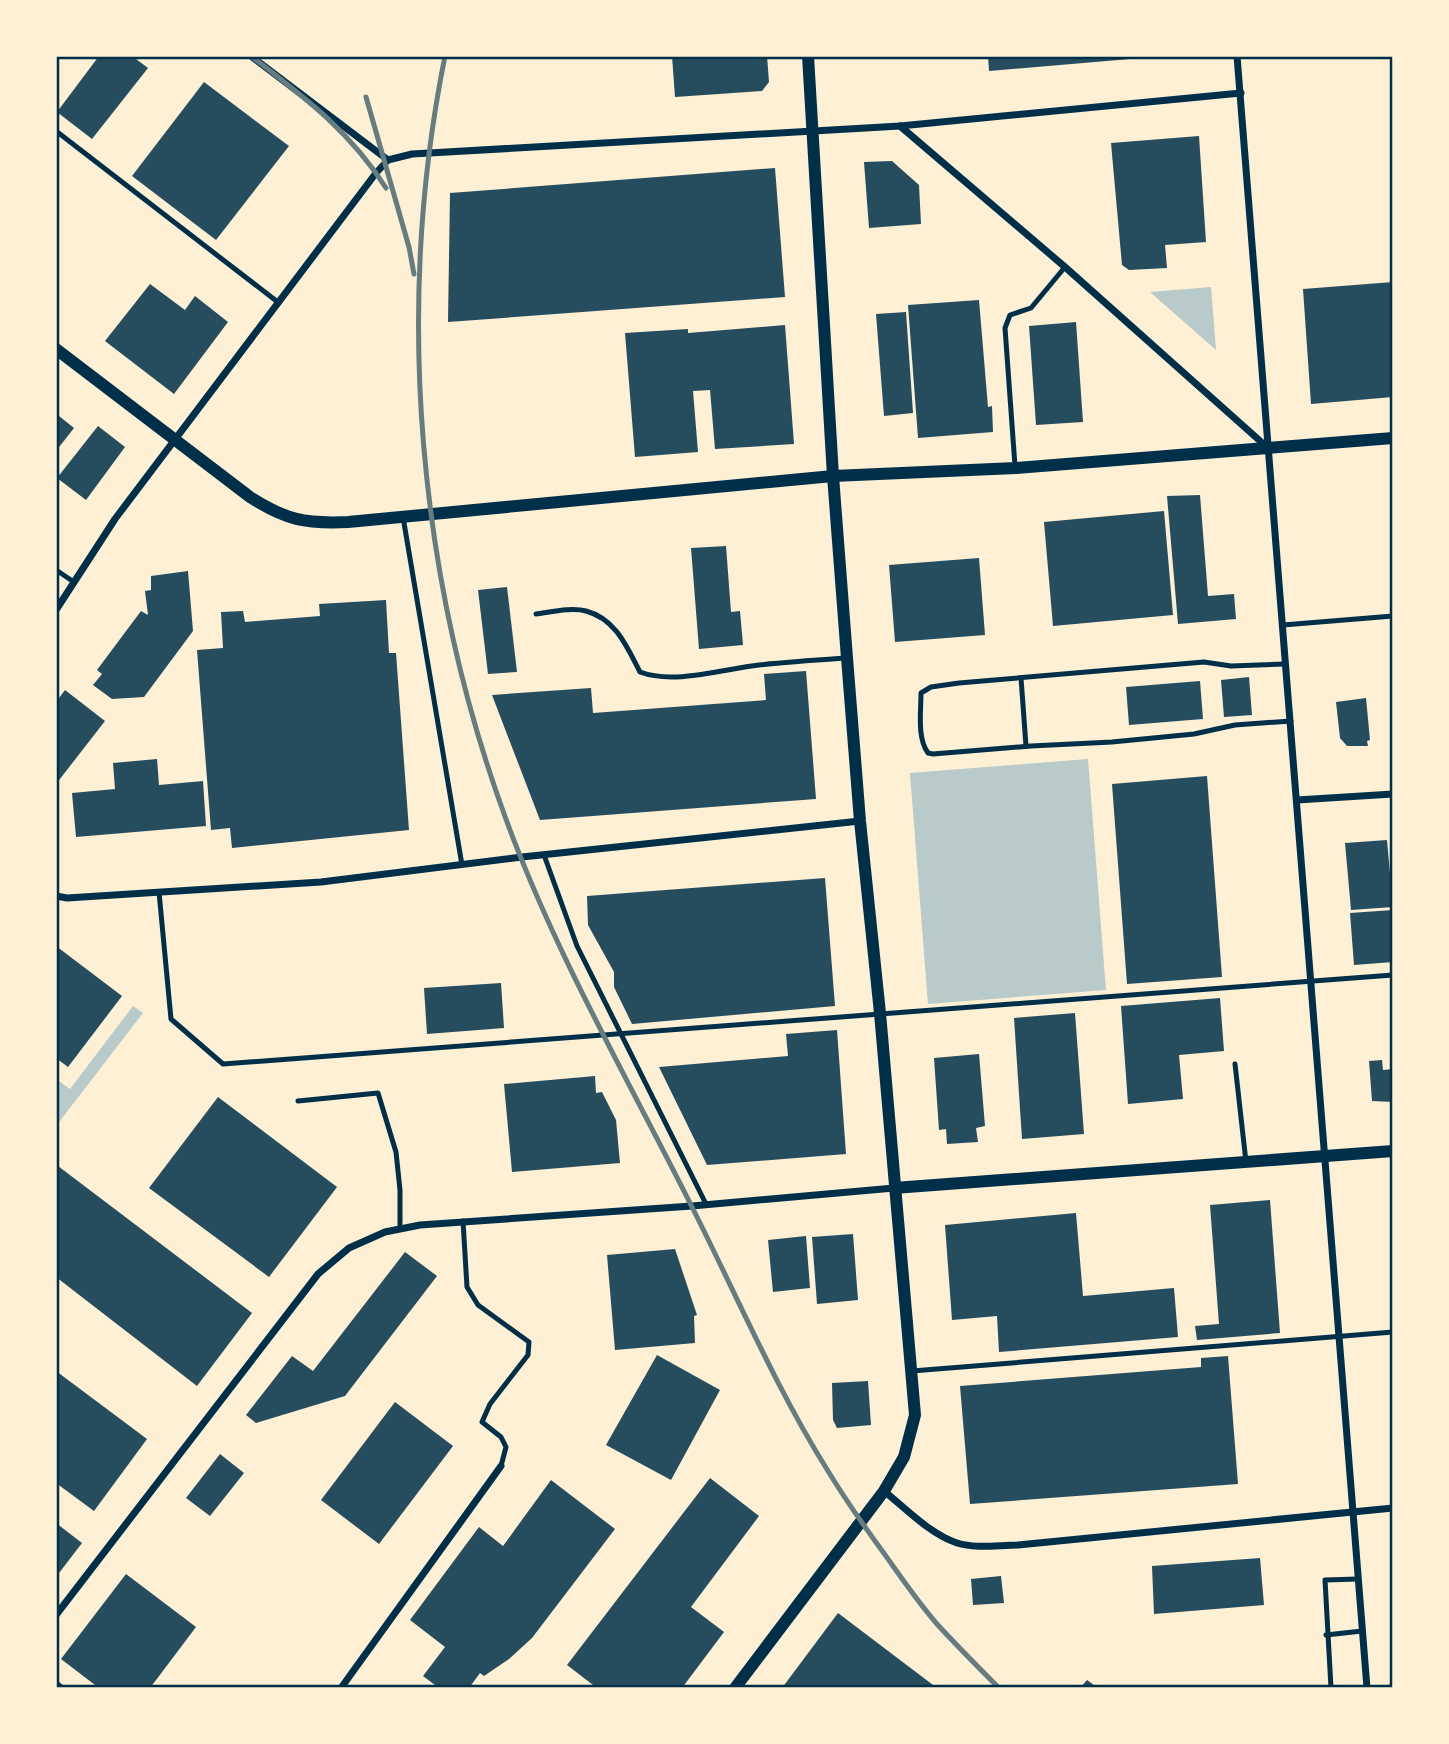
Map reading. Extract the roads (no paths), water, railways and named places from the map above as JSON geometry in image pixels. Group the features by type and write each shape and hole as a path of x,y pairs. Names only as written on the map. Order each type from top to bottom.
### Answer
{"street":[{"path":"251,56 388,160"},
{"path":"735,1688 884,1490 904,1457 915,1415 847,658 833,477 808,56"},
{"path":"1237,56 1367,1688"},
{"path":"56,610 115,519 388,160 412,154 900,126 1241,93"},
{"path":"900,126 1065,267 1268,448"},
{"path":"56,349 174,441 268,509 292,519 318,523 833,477 1016,468 1393,438"},
{"path":"1297,800 1393,794"},
{"path":"56,896 67,898 321,882 860,821"},
{"path":"56,1615 318,1274 349,1248 385,1232 420,1225 1393,1151"},
{"path":"341,1688 501,1466"},
{"path":"884,1490 935,1531 954,1542 970,1545 1018,1545 1393,1508"},
{"path":"56,1684 61,1688"}],"lane":[{"path":"56,131 278,303"},
{"path":"1016,468 1005,328 1010,315 1031,308 1065,267"},
{"path":"403,517 462,865"},
{"path":"56,570 74,582"},
{"path":"536,614 584,610 600,617 615,627 640,672 652,676 669,678 760,665 847,658"},
{"path":"1283,625 1393,616"},
{"path":"1286,664 1231,666 1204,663 931,687 921,694 923,747 928,753 1112,742 1194,734 1235,725 1291,721"},
{"path":"1021,678 1026,746"},
{"path":"544,855 577,946 706,1204"},
{"path":"159,892 171,1019 223,1064 1393,975"},
{"path":"1235,1064 1246,1162"},
{"path":"298,1101 378,1093 397,1152 400,1229"},
{"path":"463,1222 467,1287 478,1305 529,1342 528,1355 490,1404 482,1422 500,1437 506,1447 501,1466"},
{"path":"912,1371 1393,1332"},
{"path":"1331,1688 1325,1580 1358,1578"},
{"path":"1326,1635 1362,1631"},
{"path":"1381,1688 1393,1687"}],"railway":[{"path":"251,56 325,116 357,149 386,188"},
{"path":"445,56 429,152 421,249 419,346 424,444 435,540 453,636 477,730 507,822 571,970 774,1375 809,1439 848,1502 916,1598 999,1688"},
{"path":"366,97 409,247 414,274"}]}
